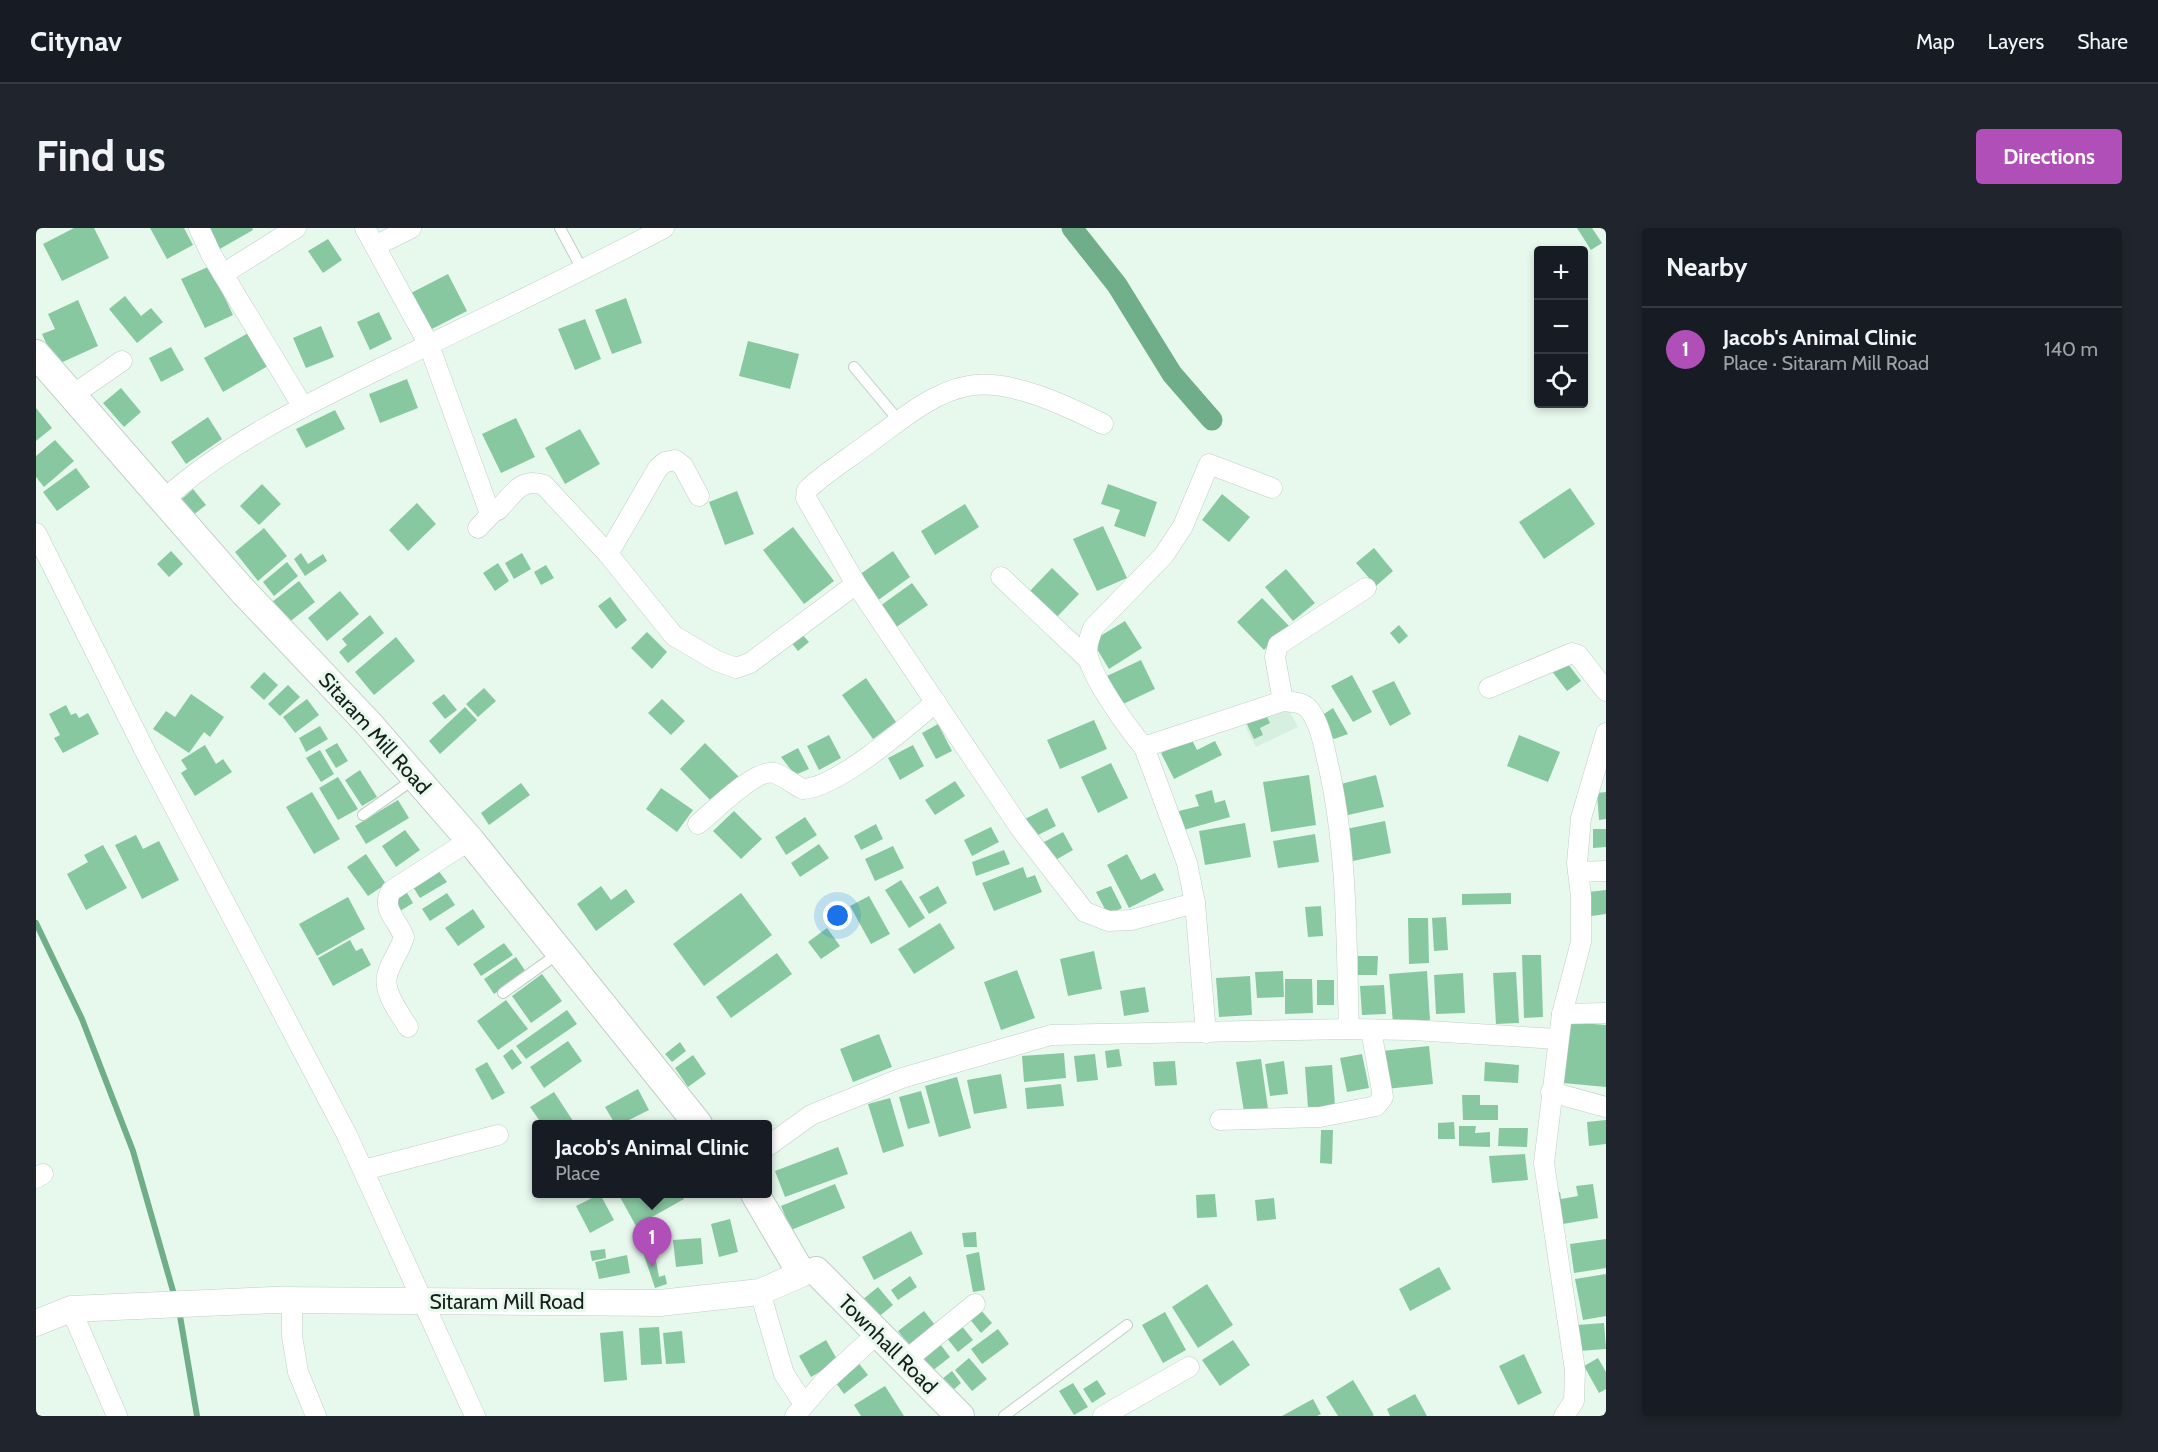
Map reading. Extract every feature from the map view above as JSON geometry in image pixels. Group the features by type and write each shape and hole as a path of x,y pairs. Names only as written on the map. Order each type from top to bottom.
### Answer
{"main road":[{"name":"Sitaram Mill Road","path":"36,354 162,501 470,840 694,1120"},
{"name":"Townhall Road","path":"759,1198 807,1269 878,1334 959,1416"}],"street":[{"path":"199,228 223,274 303,407"},
{"path":"223,274 296,228"},
{"path":"365,228 429,345 488,508 494,511"},
{"path":"375,246 411,228"},
{"path":"162,501 222,454 303,407 583,271 664,228"},
{"path":"71,396 122,361"},
{"path":"1103,424 1069,408 1005,386 969,386 941,394 899,421 807,489 806,498 856,584 1020,828 1085,912 1108,921 1131,920 1195,903"},
{"path":"608,554 658,468 665,462 675,460 683,466 699,496"},
{"path":"1089,660 1087,644 1093,628 1164,555 1183,526 1209,464 1272,488"},
{"path":"478,528 522,484 533,481 544,485 608,554 674,636 717,661 736,668 750,663 856,584"},
{"path":"36,533 146,753 336,1113 475,1416"},
{"path":"1001,577 1089,660 1128,729 1144,747 1186,863 1195,903 1206,1033"},
{"path":"1283,701 1275,657 1278,645 1366,588"},
{"path":"1489,688 1572,653 1578,655 1606,691"},
{"path":"1144,747 1283,701 1299,702 1311,711 1322,737 1335,793 1348,934 1349,1029"},
{"path":"699,824 731,796 765,773 775,773 803,789 821,785 874,753 936,702"},
{"path":"1564,1416 1574,1401 1575,1370 1544,1163 1562,1014 1581,942 1581,896 1578,872 1581,818 1606,733"},
{"path":"408,1027 387,989 387,976 404,937 387,907 386,900 391,891 470,840"},
{"path":"1578,872 1606,871"},
{"path":"1562,1014 1606,1013"},
{"path":"772,1143 812,1115 902,1078 1051,1035 1349,1029 1558,1039"},
{"path":"1220,1120 1320,1117 1376,1106 1383,1097 1371,1030"},
{"path":"1551,1092 1606,1107"},
{"path":"364,1170 498,1135"},
{"name":"Sitaram Mill Road","path":"36,1323 71,1309 208,1302 292,1300 660,1303 760,1293 807,1269"},
{"path":"760,1293 784,1374 800,1410 878,1334"},
{"path":"292,1300 292,1336 298,1372 316,1416"},
{"path":"905,1361 975,1304"},
{"path":"71,1309 117,1416"},
{"path":"1103,1416 1189,1366"}],"lane":[{"path":"560,228 583,271"},
{"path":"854,367 899,421"},
{"path":"363,816 416,778"},
{"path":"503,993 560,952"},
{"path":"1004,1416 1127,1325"}],"shaded area":[{"path":"1286,705 1298,727 1256,747 1247,730 1244,717"}],"building":[{"path":"74,228 94,228 109,258 62,281 43,244"},
{"path":"150,228 184,228 193,245 167,259"},
{"path":"206,228 252,228 253,230 218,250"},
{"path":"1577,228 1592,228 1602,243 1591,250"},
{"path":"328,239 342,260 323,273 308,251"},
{"path":"210,266 233,315 205,328 181,279"},
{"path":"448,274 467,311 430,330 411,293"},
{"path":"125,296 141,316 151,308 163,322 137,343 109,309"},
{"path":"626,298 642,343 612,354 595,310"},
{"path":"78,300 98,346 56,365 42,334 55,329 48,314"},
{"path":"379,312 392,339 370,350 357,322"},
{"path":"585,319 601,359 575,370 558,329"},
{"path":"321,326 334,357 306,368 293,338"},
{"path":"250,332 268,366 223,392 204,358"},
{"path":"748,341 799,354 790,389 739,376"},
{"path":"171,347 184,370 161,382 149,358"},
{"path":"407,379 418,408 380,423 369,394"},
{"path":"121,388 141,412 124,427 103,403"},
{"path":"36,408 52,428 36,441"},
{"path":"335,410 345,429 306,448 296,429"},
{"path":"208,417 222,439 186,464 171,442"},
{"path":"516,418 535,457 501,473 482,434"},
{"path":"580,429 600,464 565,484 545,448"},
{"path":"55,440 74,461 44,487 36,477 36,456"},
{"path":"76,468 90,487 57,511 43,492"},
{"path":"262,484 281,504 259,525 240,506"},
{"path":"1108,484 1157,502 1145,537 1114,526 1120,510 1101,504"},
{"path":"1570,488 1595,524 1544,559 1519,522"},
{"path":"193,489 206,505 188,519 176,504"},
{"path":"737,491 754,534 725,545 709,502"},
{"path":"1222,494 1250,517 1229,542 1202,520"},
{"path":"417,503 436,524 408,551 389,530"},
{"path":"965,504 979,527 935,555 921,531"},
{"path":"1103,526 1127,578 1097,591 1073,539"},
{"path":"793,527 834,581 804,604 763,550"},
{"path":"264,528 287,556 258,581 235,552"},
{"path":"1374,548 1393,571 1376,586 1356,563"},
{"path":"171,551 183,564 169,577 157,564"},
{"path":"893,551 910,577 877,601 859,575"},
{"path":"301,553 308,564 323,554 327,561 305,576 294,559"},
{"path":"522,553 531,569 514,579 505,563"},
{"path":"287,562 298,576 274,596 263,582"},
{"path":"498,563 509,581 495,591 483,573"},
{"path":"546,565 554,578 541,585 534,572"},
{"path":"1052,568 1079,594 1054,620 1027,594"},
{"path":"1286,569 1315,603 1293,621 1265,587"},
{"path":"299,581 315,602 288,623 272,602"},
{"path":"912,583 928,605 895,628 880,606"},
{"path":"340,591 359,614 327,641 308,618"},
{"path":"610,597 627,620 616,629 598,606"},
{"path":"1262,598 1289,626 1264,650 1237,622"},
{"path":"370,615 384,633 348,663 339,652 347,645 342,639"},
{"path":"1125,621 1142,648 1109,669 1092,641"},
{"path":"1399,625 1408,636 1399,644 1390,633"},
{"path":"647,632 667,652 652,669 631,648"},
{"path":"800,632 809,642 798,651 790,641"},
{"path":"396,637 415,661 374,695 355,672"},
{"path":"1141,660 1155,689 1121,705 1107,676"},
{"path":"1565,660 1581,681 1567,691 1551,670"},
{"path":"264,672 278,685 264,700 250,687"},
{"path":"1352,675 1372,712 1353,722 1331,686"},
{"path":"866,678 896,722 873,739 842,695"},
{"path":"1394,681 1411,714 1390,726 1372,691"},
{"path":"288,685 300,697 280,716 268,704"},
{"path":"484,688 496,701 478,717 466,704"},
{"path":"191,694 224,717 210,737 204,732 189,753 153,729 166,711 175,717"},
{"path":"444,694 457,710 445,719 432,703"},
{"path":"307,699 319,715 295,733 283,717"},
{"path":"662,699 685,721 671,735 648,713"},
{"path":"66,705 71,715 76,713 79,718 88,713 99,734 63,753 54,738 60,735 49,714"},
{"path":"465,707 477,720 440,754 429,741"},
{"path":"1333,708 1348,734 1334,739 1318,718"},
{"path":"1266,715 1270,723 1260,728 1263,735 1254,739 1245,720"},
{"path":"1094,720 1107,749 1060,769 1047,740"},
{"path":"938,724 952,751 936,759 922,733"},
{"path":"320,726 328,739 306,752 299,738"},
{"path":"829,735 841,758 819,770 807,746"},
{"path":"1519,735 1560,752 1548,782 1507,766"},
{"path":"1191,738 1197,750 1215,741 1222,755 1174,779 1161,753"},
{"path":"337,743 348,761 336,768 325,750"},
{"path":"705,743 739,777 713,803 680,769"},
{"path":"205,745 216,764 223,759 232,772 195,796 181,773 187,769 181,760"},
{"path":"913,745 924,766 900,780 888,758"},
{"path":"798,748 809,769 795,775 781,757"},
{"path":"320,750 334,774 321,782 306,758"},
{"path":"1111,763 1128,798 1098,813 1081,777"},
{"path":"360,770 377,797 362,806 345,780"},
{"path":"1309,775 1316,825 1271,832 1263,782"},
{"path":"1376,775 1384,807 1348,815 1341,784"},
{"path":"338,777 358,809 338,820 319,788"},
{"path":"955,781 965,796 935,815 925,800"},
{"path":"521,783 530,795 489,825 481,813"},
{"path":"661,788 693,810 677,832 646,809"},
{"path":"1212,790 1215,803 1225,800 1230,817 1180,831 1175,812 1199,806 1195,795"},
{"path":"312,792 340,839 314,854 286,807"},
{"path":"1606,792 1606,819 1599,820 1597,793"},
{"path":"398,800 409,818 366,844 355,826"},
{"path":"1047,808 1056,826 1032,838 1023,820"},
{"path":"734,811 762,839 741,859 713,831"},
{"path":"805,817 817,835 786,855 775,837"},
{"path":"1385,821 1391,853 1353,861 1346,829"},
{"path":"1245,823 1251,857 1205,865 1199,831"},
{"path":"876,824 883,839 861,850 854,836"},
{"path":"991,827 999,842 972,856 964,840"},
{"path":"1593,829 1606,829 1606,847 1593,848"},
{"path":"405,830 420,850 396,867 382,846"},
{"path":"1063,832 1073,850 1052,862 1042,843"},
{"path":"1315,834 1319,862 1278,868 1273,841"},
{"path":"136,835 143,849 159,841 179,880 142,899 115,845"},
{"path":"819,844 829,858 800,877 791,863"},
{"path":"103,845 127,888 86,910 67,874 88,862 84,855"},
{"path":"893,846 904,868 875,881 865,859"},
{"path":"1004,850 1010,864 976,876 972,862"},
{"path":"366,854 386,884 368,896 347,867"},
{"path":"1127,854 1141,880 1155,873 1164,890 1129,908 1107,865"},
{"path":"1023,867 1027,878 1035,875 1042,892 994,911 982,883"},
{"path":"438,870 447,882 420,898 413,887"},
{"path":"901,880 925,918 909,928 885,890"},
{"path":"601,886 611,900 626,889 635,902 596,931 577,904"},
{"path":"938,886 947,903 929,914 919,897"},
{"path":"1111,886 1122,908 1108,915 1096,892"},
{"path":"1606,890 1606,914 1591,916 1588,892"},
{"path":"406,891 413,903 397,913 391,902"},
{"path":"447,893 455,905 430,921 422,909"},
{"path":"741,893 772,935 704,986 673,944"},
{"path":"1511,893 1511,904 1462,905 1462,894"},
{"path":"869,896 890,934 871,944 850,906"},
{"path":"348,897 365,929 317,956 299,924"},
{"path":"1321,906 1323,936 1308,937 1305,907"},
{"path":"473,909 485,927 458,946 445,928"},
{"path":"1446,917 1448,950 1434,951 1432,918"},
{"path":"1408,918 1428,918 1429,963 1409,964"},
{"path":"940,923 955,948 914,974 898,949"},
{"path":"827,928 840,946 821,959 808,942"},
{"path":"350,940 356,951 362,948 371,965 333,986 318,958"},
{"path":"504,943 513,955 481,976 473,964"},
{"path":"1094,951 1102,989 1068,996 1060,959"},
{"path":"777,953 792,974 731,1018 716,997"},
{"path":"1522,955 1541,955 1543,1017 1524,1018"},
{"path":"1358,956 1378,956 1377,975 1358,975"},
{"path":"516,957 526,972 494,994 484,979"},
{"path":"1017,970 1035,1018 1001,1030 984,982"},
{"path":"1283,971 1284,997 1257,998 1255,972"},
{"path":"1427,971 1430,1020 1393,1023 1389,974"},
{"path":"1516,972 1519,1023 1496,1024 1493,973"},
{"path":"1463,973 1465,1013 1436,1014 1434,975"},
{"path":"542,974 562,1001 531,1023 512,996"},
{"path":"1250,976 1252,1015 1219,1017 1216,978"},
{"path":"1285,979 1312,979 1313,1013 1285,1014"},
{"path":"1317,980 1334,980 1334,1005 1317,1005"},
{"path":"1384,985 1386,1014 1362,1015 1360,986"},
{"path":"1145,987 1149,1012 1124,1016 1120,991"},
{"path":"506,1000 528,1029 498,1050 477,1021"},
{"path":"567,1010 577,1024 526,1059 516,1046"},
{"path":"1568,1022 1606,1025 1606,1087 1563,1083"},
{"path":"879,1034 892,1067 853,1082 840,1049"},
{"path":"568,1041 582,1061 544,1088 530,1067"},
{"path":"680,1042 686,1051 672,1062 665,1054"},
{"path":"1429,1046 1433,1084 1386,1089 1382,1051"},
{"path":"512,1049 522,1063 512,1070 503,1056"},
{"path":"1119,1049 1122,1066 1107,1068 1105,1051"},
{"path":"1064,1053 1066,1078 1024,1082 1022,1056"},
{"path":"1095,1054 1098,1080 1077,1082 1074,1056"},
{"path":"1362,1054 1369,1088 1347,1092 1340,1058"},
{"path":"693,1055 706,1074 688,1087 675,1068"},
{"path":"1261,1059 1268,1109 1244,1112 1236,1062"},
{"path":"1175,1061 1177,1085 1155,1086 1153,1062"},
{"path":"1284,1061 1288,1094 1270,1096 1265,1064"},
{"path":"487,1062 505,1093 492,1100 475,1069"},
{"path":"1485,1062 1519,1065 1518,1083 1484,1081"},
{"path":"1332,1065 1335,1106 1308,1108 1305,1067"},
{"path":"1001,1074 1007,1108 974,1114 967,1080"},
{"path":"957,1077 971,1128 939,1137 925,1086"},
{"path":"1061,1084 1064,1106 1027,1109 1025,1088"},
{"path":"638,1089 649,1110 629,1120 613,1120 605,1107"},
{"path":"921,1091 930,1123 908,1129 899,1097"},
{"path":"554,1092 572,1120 539,1120 530,1107"},
{"path":"1462,1095 1480,1095 1480,1105 1498,1105 1498,1120 1463,1120"},
{"path":"890,1098 904,1146 883,1153 868,1104"},
{"path":"1606,1120 1606,1144 1589,1146 1587,1122"},
{"path":"1454,1122 1455,1139 1438,1139 1438,1123"},
{"path":"1459,1126 1476,1126 1475,1133 1490,1132 1490,1147 1459,1146"},
{"path":"1499,1128 1528,1128 1527,1147 1498,1146"},
{"path":"1321,1130 1333,1130 1332,1164 1320,1163"},
{"path":"838,1147 848,1174 785,1197 775,1171"},
{"path":"1525,1154 1528,1180 1492,1183 1489,1156"},
{"path":"835,1184 845,1208 791,1230 781,1206"},
{"path":"1593,1184 1598,1218 1557,1225 1552,1194 1560,1192 1561,1199 1578,1196 1576,1186"},
{"path":"1215,1194 1217,1217 1197,1218 1196,1195"},
{"path":"592,1198 602,1198 614,1220 590,1233 576,1206"},
{"path":"621,1198 684,1199 636,1226"},
{"path":"1274,1198 1276,1219 1257,1221 1255,1200"},
{"path":"730,1219 738,1252 719,1257 711,1224"},
{"path":"911,1231 923,1254 874,1280 862,1257"},
{"path":"976,1232 977,1247 964,1247 962,1233"},
{"path":"701,1238 703,1264 676,1267 673,1240"},
{"path":"1606,1239 1606,1268 1574,1273 1570,1244"},
{"path":"653,1245 659,1277 665,1275 667,1284 655,1288 642,1249"},
{"path":"605,1249 606,1258 592,1261 590,1251"},
{"path":"979,1252 985,1290 973,1292 966,1255"},
{"path":"627,1255 630,1273 599,1279 595,1262"},
{"path":"1439,1267 1451,1289 1410,1311 1399,1289"},
{"path":"1606,1274 1606,1316 1583,1320 1575,1279"},
{"path":"910,1276 917,1287 898,1300 891,1290"},
{"path":"1207,1284 1233,1325 1198,1348 1172,1307"},
{"path":"878,1287 893,1305 876,1319 861,1301"},
{"path":"980,1309 992,1323 981,1333 969,1318"},
{"path":"924,1311 935,1325 909,1345 898,1331"},
{"path":"1165,1312 1186,1350 1163,1363 1142,1325"},
{"path":"1604,1323 1606,1349 1579,1351 1577,1325"},
{"path":"961,1325 973,1340 958,1352 946,1337"},
{"path":"659,1327 662,1364 641,1365 639,1328"},
{"path":"998,1329 1009,1344 982,1364 971,1349"},
{"path":"623,1331 627,1380 604,1382 600,1333"},
{"path":"682,1331 685,1363 666,1364 663,1333"},
{"path":"826,1340 838,1361 811,1377 799,1356"},
{"path":"1233,1340 1250,1365 1220,1386 1202,1360"},
{"path":"940,1344 950,1357 927,1375 917,1361"},
{"path":"1524,1354 1542,1393 1518,1405 1499,1366"},
{"path":"969,1358 987,1379 972,1391 955,1370"},
{"path":"1598,1358 1606,1372 1606,1389 1599,1393 1584,1366"},
{"path":"857,1361 868,1375 844,1394 833,1379"},
{"path":"952,1371 961,1383 952,1391 942,1379"},
{"path":"1097,1380 1106,1394 1092,1403 1083,1389"},
{"path":"1353,1380 1374,1415 1338,1416 1326,1397"},
{"path":"1073,1383 1088,1407 1074,1415 1059,1391"},
{"path":"885,1386 904,1416 861,1416 854,1405"},
{"path":"1415,1394 1427,1416 1390,1416 1387,1409"},
{"path":"1313,1399 1321,1414 1282,1416"}],"waterway":[{"path":"1072,228 1117,285 1172,374 1212,420"},
{"path":"36,923 82,1019 133,1151 175,1298"},
{"path":"179,1310 197,1416"}],"place":[{"name":"Jacob's Animal Clinic","path":"652,1267"}]}
